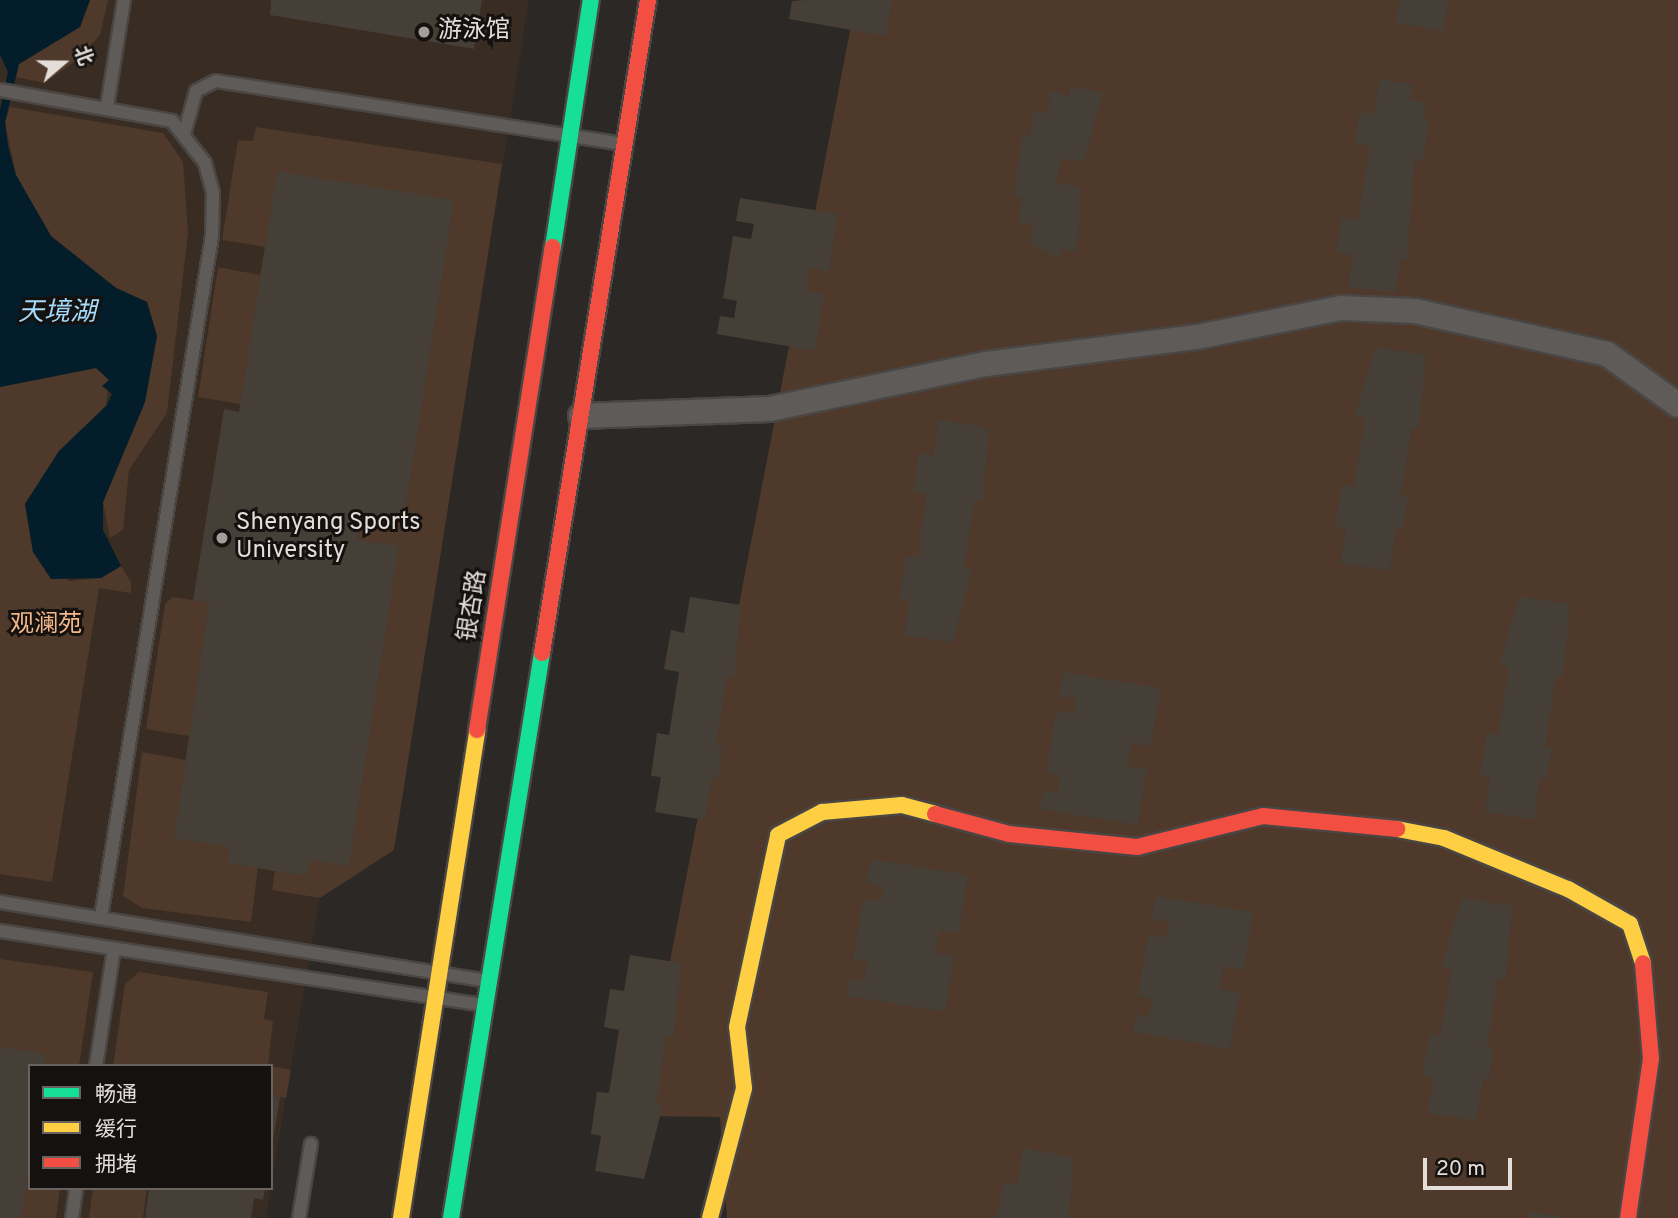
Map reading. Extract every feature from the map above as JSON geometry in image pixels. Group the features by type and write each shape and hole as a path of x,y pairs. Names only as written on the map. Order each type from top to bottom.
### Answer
{"street":[{"name":"银杏路","path":"401,1218 591,0"},
{"path":"451,1218 649,0"},
{"path":"581,416 771,409 986,365 1197,337 1341,307 1415,311 1607,354 1678,405"},
{"path":"710,1218 744,1088 737,1027 778,835 822,813 902,804 1009,834 1137,847 1264,816 1368,823 1444,838 1568,888 1630,924 1646,973 1651,1059 1628,1218"}],"lane":[{"path":"107,107 124,0"},
{"path":"185,131 196,91 216,80 626,144"},
{"path":"0,90 155,115 185,131 213,192 212,236 101,917"},
{"path":"0,902 489,981"},
{"path":"0,931 485,1005"},
{"path":"96,1064 114,949"},
{"path":"299,1218 311,1144"},
{"path":"72,1218 76,1190"}],"shaded area":[{"name":"Shenyang Sports University","path":"0,0 529,0 394,850 321,890 273,1174 273,1064 28,1064 28,1190 271,1190 266,1218 0,1218"}],"green space":[{"path":"90,0 108,0 100,35 78,59 45,83 16,77 19,64 80,27"},
{"path":"856,0 1678,0 1678,1218 727,1218 720,1117 640,1116"},
{"path":"10,107 163,133 183,162 188,233 167,413 129,470 123,530 110,538 103,502 144,404 157,336 147,302 116,288 51,236 16,175 5,122"},
{"path":"256,127 502,164 394,850 320,898 272,890 275,871 258,868 251,922 142,908 123,896 142,752 186,760 189,736 146,729 165,604 173,597 344,624 377,427 198,397 218,267 260,275 265,247 222,240 238,140 253,141"},
{"name":"观澜苑","path":"96,368 109,380 106,406 59,451 25,504 33,552 69,581 101,578 121,566 131,582 131,593 99,588 52,882 0,874 0,387"},
{"path":"0,959 93,972 79,1064 28,1064 28,1190 60,1190 56,1218 0,1218"},
{"path":"139,972 268,992 264,1019 273,1021 268,1064 113,1064 125,984"},
{"path":"273,1066 291,1070 286,1098 273,1095"},
{"path":"93,1190 147,1190 143,1218 89,1218"}],"water":[{"name":"天境湖","path":"0,0 90,0 80,27 19,64 5,122 8,146 16,175 51,236 116,288 147,302 157,336 145,402 103,502 103,530 121,566 101,578 51,579 33,552 25,504 59,451 106,406 112,394 102,386 109,380 96,368 0,387 0,110 8,72 0,55"}],"building":[{"name":"游泳馆","path":"271,0 482,0 474,49 270,15"},
{"path":"892,0 886,36 789,19 792,1"},
{"path":"1399,0 1448,0 1444,31 1395,23"},
{"path":"1379,79 1413,84 1410,100 1426,103 1424,120 1429,121 1423,161 1415,160 1407,260 1400,259 1396,293 1348,287 1352,255 1336,253 1341,217 1358,220 1369,146 1355,144 1359,112 1374,114"},
{"path":"1070,87 1103,92 1084,161 1061,159 1056,183 1080,187 1076,252 1063,250 1059,258 1029,244 1033,223 1018,223 1022,197 1013,197 1023,134 1029,136 1034,111 1048,113 1050,90 1069,96"},
{"path":"277,171 454,200 404,519 362,512 358,540 399,546 349,866 309,860 307,876 227,863 230,847 174,838 209,603 193,600 224,409 239,412"},
{"path":"740,198 838,214 829,271 809,268 806,291 824,294 815,351 717,334 720,316 734,318 737,301 723,298 733,236 751,239 754,224 736,221"},
{"path":"1375,347 1426,355 1419,429 1412,428 1401,496 1408,497 1403,529 1396,528 1390,571 1340,563 1346,528 1335,526 1342,484 1354,486 1365,418 1355,416"},
{"path":"939,419 989,428 983,501 975,500 964,568 972,570 953,643 904,635 909,600 899,599 906,556 917,558 927,494 913,492 919,453 933,455"},
{"path":"1519,596 1570,604 1563,678 1556,677 1545,746 1552,747 1547,779 1540,777 1534,820 1485,812 1490,777 1480,775 1487,733 1498,735 1509,667 1499,666"},
{"path":"690,597 741,605 734,678 727,677 716,746 723,747 718,779 712,778 705,820 655,812 661,777 651,776 657,733 669,735 679,672 664,669 671,630 684,633"},
{"path":"1063,672 1161,688 1151,746 1132,743 1128,766 1147,769 1138,825 1040,809 1043,791 1057,793 1060,775 1046,773 1056,711 1074,714 1076,699 1059,696"},
{"path":"871,859 968,875 959,933 939,930 936,953 955,956 945,1012 847,996 850,978 864,980 867,962 853,960 863,898 881,901 884,886 866,882"},
{"path":"1156,896 1253,912 1244,970 1224,966 1220,989 1240,992 1230,1049 1133,1032 1136,1014 1149,1017 1152,999 1138,996 1148,934 1166,938 1169,922 1151,919"},
{"path":"1462,898 1512,906 1506,979 1498,978 1487,1047 1494,1048 1489,1080 1483,1079 1476,1121 1427,1113 1433,1078 1422,1077 1429,1034 1440,1036 1451,969 1441,967"},
{"path":"630,955 681,963 674,1037 667,1035 656,1104 663,1105 644,1179 595,1171 601,1136 591,1134 597,1092 609,1093 619,1030 604,1027 610,989 624,991"},
{"path":"0,1047 46,1054 44,1064 28,1064 28,1174 21,1218 0,1218"},
{"path":"273,1095 280,1097 273,1140"},
{"path":"1023,1148 1073,1157 1069,1218 997,1218 1003,1182 1017,1184"},
{"path":"149,1190 265,1190 263,1200 254,1198 251,1218 145,1218"},
{"path":"1530,1211 1562,1217 1562,1218 1529,1218"}],"traffic: fast":[{"path":"553,247 591,0"},
{"path":"451,1218 542,653"}],"traffic: slow":[{"path":"401,1218 477,730"},
{"path":"710,1218 744,1088 737,1027 778,835 822,812 902,805 935,814"},
{"path":"1397,829 1444,838 1568,889 1630,924 1643,963"}],"traffic: jam":[{"path":"542,653 648,0"},
{"path":"477,730 553,247"},
{"path":"935,814 1009,834 1137,847 1263,816 1397,829"},
{"path":"1628,1218 1651,1059 1643,963"}],"place":[{"name":"游泳馆","path":"424,32"},
{"name":"Shenyang Sports University","path":"222,538"}]}
